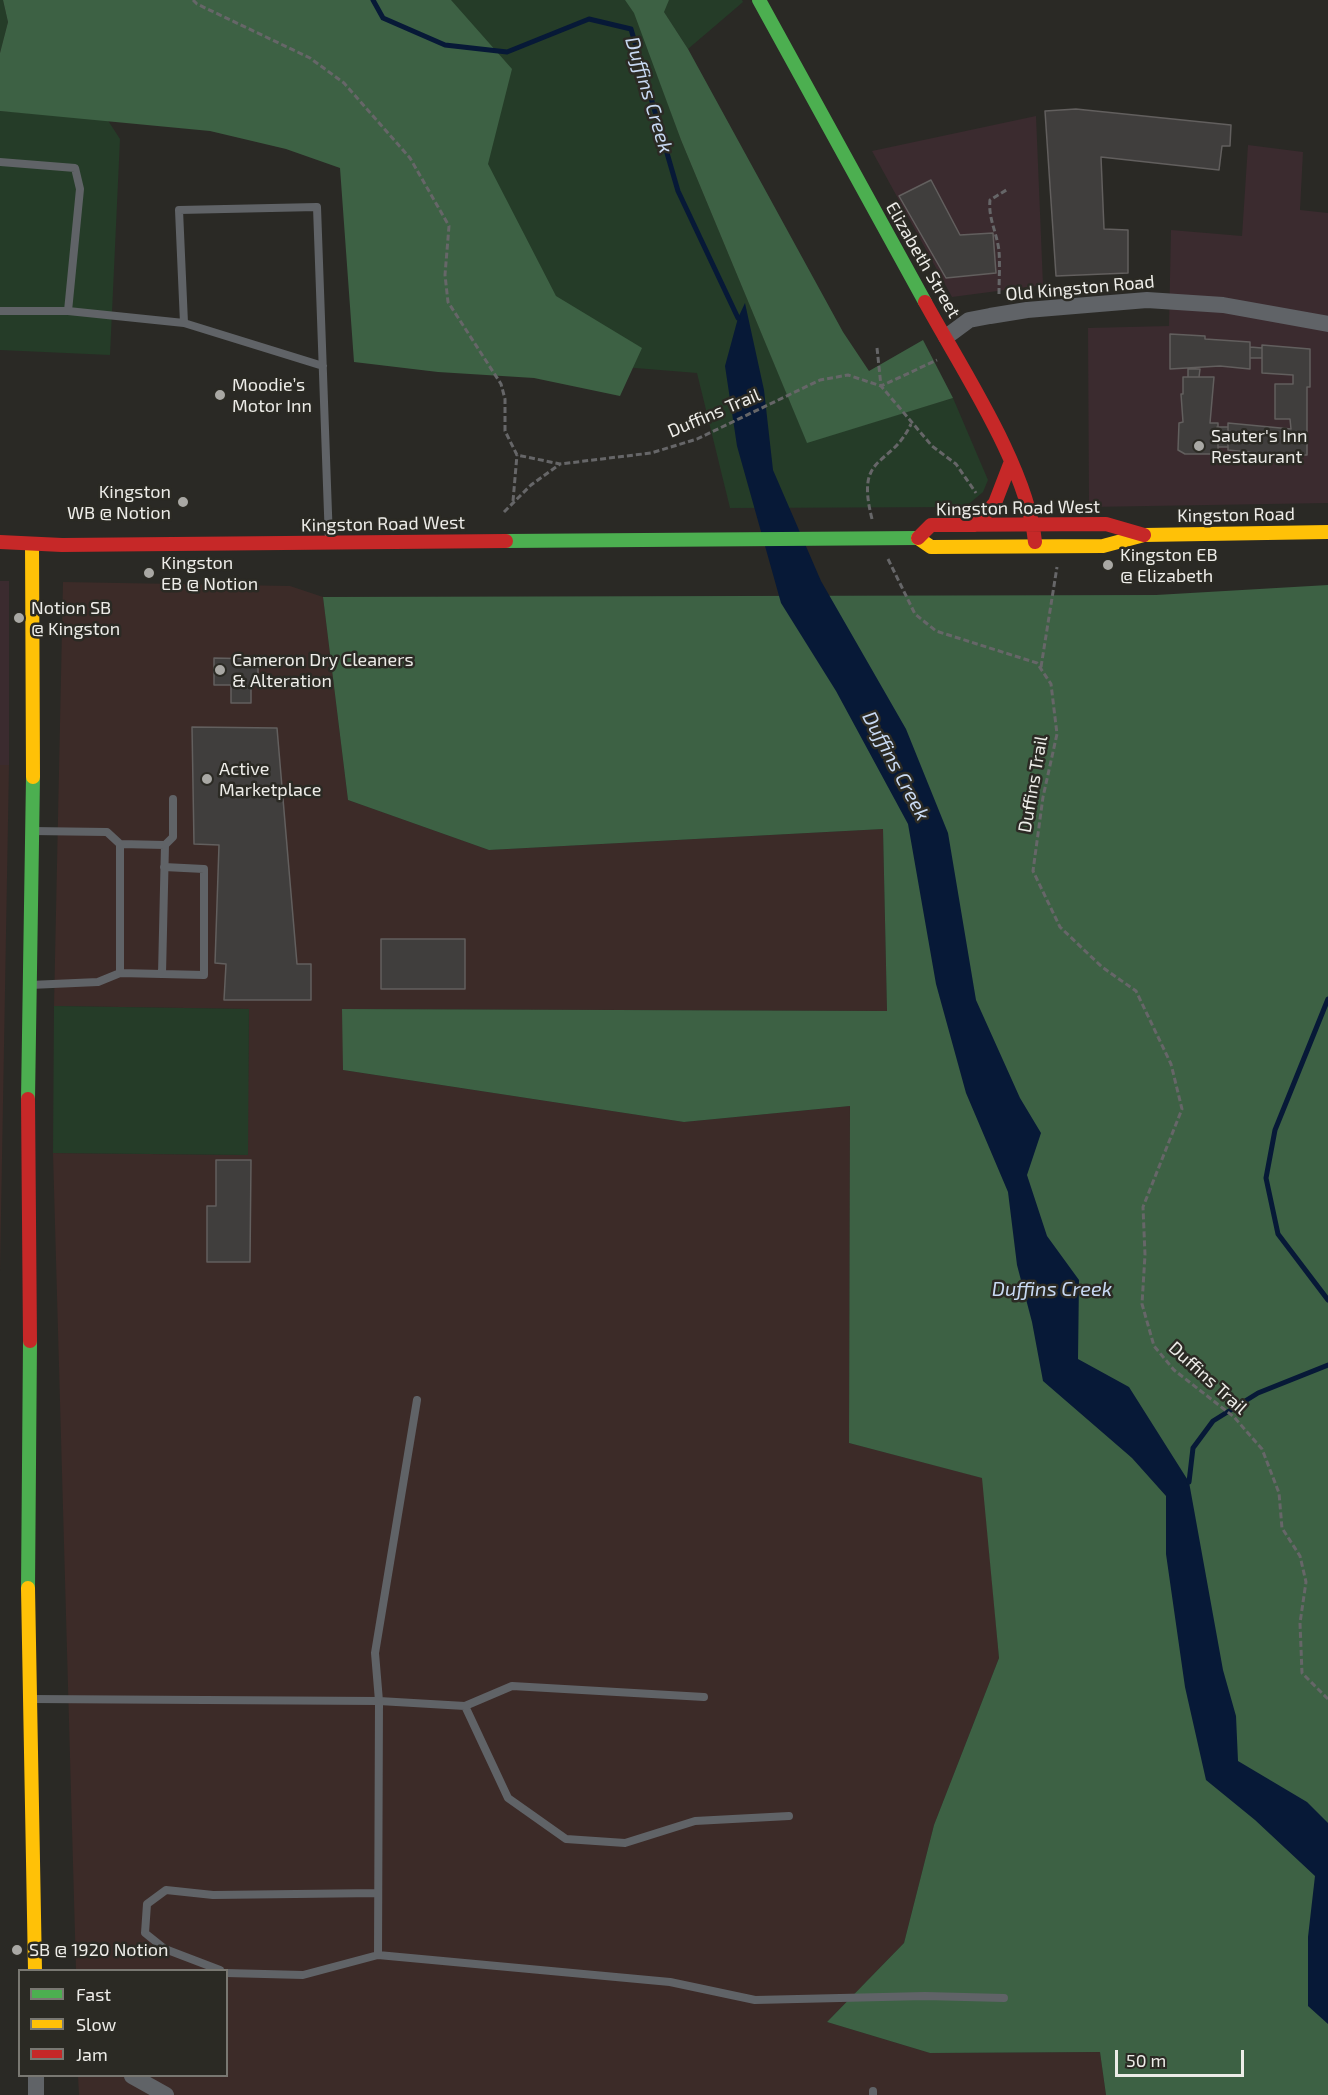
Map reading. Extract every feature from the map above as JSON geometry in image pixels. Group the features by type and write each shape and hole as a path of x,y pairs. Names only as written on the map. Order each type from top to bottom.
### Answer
{"street":[{"name":"Elizabeth Street","path":"759,0 998,435 1034,525 1035,546"},
{"name":"Old Kingston Road","path":"946,337 969,320 990,316 1027,310 1147,300 1223,306 1328,324"},
{"path":"975,525 995,503 1010,464"},
{"name":"Kingston Road West","path":"918,538 931,525 1106,524 1144,535"},
{"name":"Kingston Road","path":"1144,535 1328,532"},
{"name":"Kingston Road West","path":"32,544 918,538 931,548 1102,546 1144,535"},
{"path":"0,542 32,544 32,831 27,1195 31,1419 28,1599 35,1969"},
{"path":"36,2077 36,2095"},
{"path":"134,2077 166,2095"}],"lane":[{"path":"0,162 75,168 80,189 68,310"},
{"path":"184,323 179,210 317,207 329,543"},
{"path":"0,311 68,310 184,323 323,366"},
{"path":"162,974 165,845 173,837 173,799"},
{"path":"32,831 107,832 120,844 165,845"},
{"path":"120,844 120,973"},
{"path":"29,985 98,982 120,973 204,975 204,868 164,867"},
{"path":"378,1955 379,1701 375,1653 417,1400"},
{"path":"30,1699 379,1701 465,1706 512,1686 704,1698"},
{"path":"465,1706 508,1798 566,1839 625,1843 695,1821 789,1816"},
{"path":"215,1969 165,1949 146,1933 147,1904 166,1890 213,1895 378,1893"},
{"path":"228,1973 303,1975 378,1955 670,1982 755,2000 925,1996 1004,1998"}],"path":[{"path":"193,0 310,58 344,83 410,158 449,226 445,274 448,302 501,384 505,399 505,431 517,455 512,503"},
{"path":"999,294 999,252 994,225 989,213 990,200 1008,189"},
{"path":"877,348 881,386 932,447 956,464 974,491 983,497"},
{"path":"881,386 938,359"},
{"name":"Duffins Trail","path":"517,455 560,465 651,453 697,439 820,380 848,375 881,386"},
{"path":"874,526 867,486 872,466 905,438 911,424"},
{"path":"504,512 531,485 560,465"},
{"path":"885,553 915,614 936,630 1037,663 1041,669"},
{"path":"1041,669 1055,569 1063,562"},
{"name":"Duffins Trail","path":"1041,669 1051,684 1057,734 1043,797 1033,871 1060,927 1102,967 1136,991 1171,1064 1182,1110 1143,1208 1145,1255 1142,1304 1154,1346 1174,1370 1234,1417 1262,1449 1279,1493 1282,1528 1300,1556 1306,1582 1300,1623 1302,1673 1328,1699"}],"shaded area":[{"path":"1036,116 1043,285 952,297 872,151"},
{"path":"1248,145 1303,152 1300,210 1328,213 1328,503 1089,507 1088,328 1169,326 1171,230 1242,236"},
{"path":"0,581 9,581 9,765 0,765"},
{"path":"63,582 290,586 323,597 348,800 489,850 883,829 887,1011 343,1009 343,1070 684,1122 850,1106 849,1443 983,1478 999,1658 934,1825 904,1943 827,2022 930,2053 1100,2052 1106,2095 79,2095 78,2077 228,2077 228,1969 76,1969 53,1153 247,1155 249,1009 54,1006"},
{"path":"0,765 9,765 0,1271"}],"green space":[{"path":"0,0 3,0 8,22 0,53"},
{"path":"3,0 451,0 512,69 488,164 556,296 642,348 620,396 534,378 438,372 354,362 340,168 286,149 210,131 0,111 0,53 8,22"},
{"path":"317,0 631,0 681,140 807,442 953,398 988,480 983,492 965,507 730,508 697,373 586,364"},
{"path":"625,0 669,0 664,12 688,49 843,332 869,371 923,340 953,398 807,443 681,140 634,13"},
{"path":"656,0 742,0 743,2 688,49"},
{"path":"0,111 107,119 120,139 110,355 0,350"},
{"path":"1328,585 1328,2095 1106,2095 1100,2052 930,2053 827,2022 904,1943 934,1825 999,1658 982,1478 849,1443 850,1106 684,1122 343,1070 342,1009 887,1011 883,829 489,850 348,800 323,597 1156,595"},
{"path":"54,1006 249,1009 248,1155 53,1153"}],"water":[{"name":"Duffins Creek","path":"745,303 764,390 773,470 821,581 906,729 948,833 976,1000 1020,1098 1041,1133 1027,1175 1047,1236 1079,1280 1078,1359 1129,1387 1189,1482 1223,1670 1236,1716 1238,1761 1307,1802 1328,1823 1328,2024 1308,2006 1308,1937 1315,1876 1255,1820 1206,1780 1185,1687 1166,1554 1166,1496 1132,1458 1043,1381 1032,1322 1017,1265 1008,1192 966,1093 936,984 908,824 836,691 781,603 737,446 725,366 738,318"}],"building":[{"path":"1076,109 1231,125 1230,146 1222,146 1219,170 1101,157 1104,229 1128,230 1128,273 1056,276 1045,111"},
{"path":"931,180 960,235 993,233 996,273 946,278 899,196"},
{"path":"1170,334 1250,342 1250,369 1220,366 1170,369"},
{"path":"1262,345 1310,349 1310,387 1307,387 1307,455 1228,450 1228,423 1291,429 1290,419 1275,419 1275,384 1293,384 1293,375 1262,373"},
{"path":"1250,347 1262,348 1262,358 1250,358"},
{"path":"1188,369 1200,369 1199,377 1188,377"},
{"path":"1183,377 1214,377 1210,423 1218,423 1218,454 1185,454 1178,450 1179,423 1183,422 1181,394 1183,394"},
{"path":"1217,427 1228,427 1228,447 1218,447"},
{"path":"214,658 258,659 258,685 251,685 251,703 231,703 231,685 214,685"},
{"path":"192,727 277,728 297,964 311,964 311,1000 224,1000 226,964 215,963 219,845 194,844"},
{"path":"381,939 465,939 465,989 381,989"},
{"path":"216,1160 251,1160 250,1262 207,1262 207,1206 216,1206"}],"waterway":[{"name":"Duffins Creek","path":"373,0 383,18 445,45 507,52 589,19 631,29 678,191 738,318"},
{"path":"1328,999 1275,1130 1266,1178 1278,1234 1328,1300"},
{"path":"1189,1482 1193,1448 1213,1421 1258,1393 1328,1365"}],"traffic: fast":[{"path":"759,0 925,302"},
{"path":"506,541 918,538"},
{"path":"28,1099 33,777"},
{"path":"28,1588 30,1341"}],"traffic: slow":[{"path":"918,538 931,547 1103,546 1144,535 1328,532"},
{"path":"32,544 33,777"},
{"path":"28,1588 35,1969"}],"traffic: jam":[{"path":"925,302 974,387 1007,451 1030,513 1035,542"},
{"path":"975,525 995,503 1010,464"},
{"path":"918,538 931,525 1106,524 1144,535"},
{"path":"0,542 62,545 506,541"},
{"path":"28,1099 30,1341"}],"place":[{"name":"Moodie’s Motor Inn","path":"220,395"},
{"name":"Sauter's Inn Restaurant","path":"1199,446"},
{"name":"Kingston WB @ Notion","path":"183,502"},
{"name":"Kingston EB @ Elizabeth","path":"1108,565"},
{"name":"Kingston EB @ Notion","path":"149,573"},
{"name":"Notion SB @ Kingston","path":"19,618"},
{"name":"Cameron Dry Cleaners & Alteration","path":"220,670"},
{"name":"Active Marketplace","path":"207,779"},
{"name":"SB @ 1920 Notion","path":"17,1950"}]}
